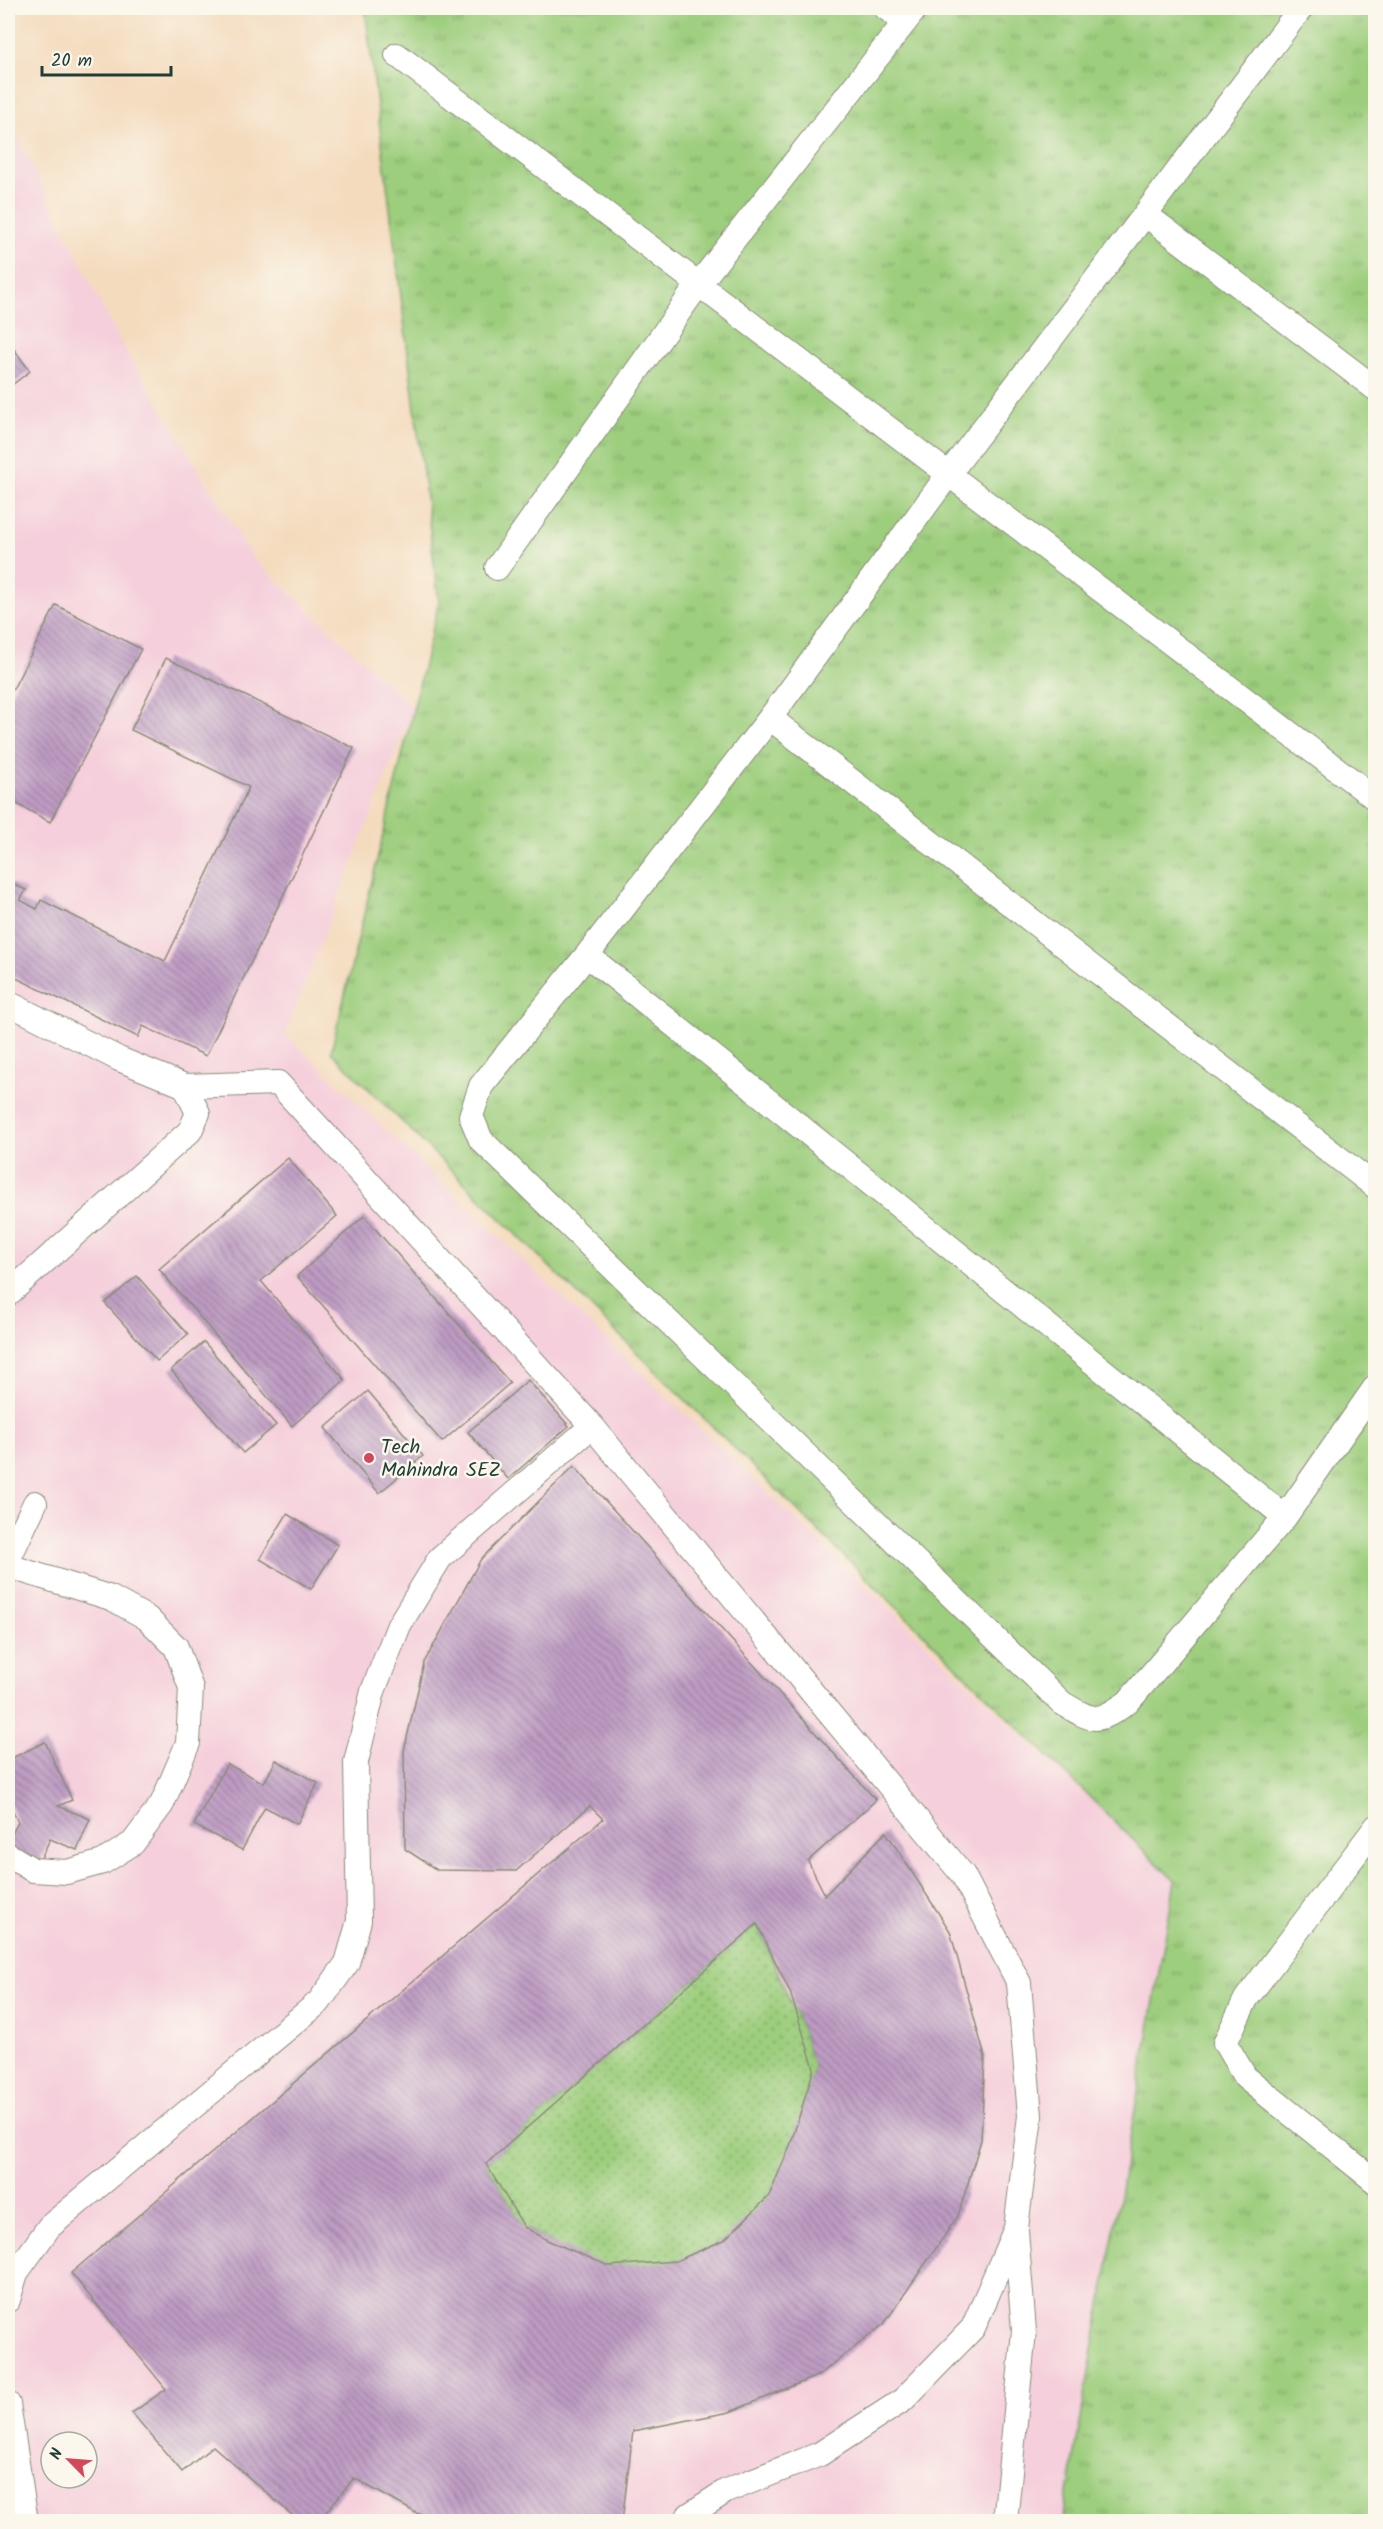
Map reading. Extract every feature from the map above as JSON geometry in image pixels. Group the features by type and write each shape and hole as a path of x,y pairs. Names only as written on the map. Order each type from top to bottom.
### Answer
{"lane":[{"path":"1301,8 948,475 770,718 587,955 481,1086 471,1116 480,1140 1062,1703 1086,1718 1106,1718 1128,1702 1285,1517 1376,1386"},
{"path":"497,568 698,285 902,12"},
{"path":"397,55 1376,799"},
{"path":"1146,215 1376,389"},
{"path":"770,718 1376,1187"},
{"path":"587,955 1285,1517"},
{"path":"8,1003 119,1059 184,1086 278,1083 592,1426 963,1875 1019,1983 1030,2116 1016,2228 1024,2331 1005,2522"},
{"path":"8,1294 190,1131 198,1113 184,1086"},
{"path":"8,2300 16,2273 49,2228 319,2002 347,1963 359,1921 356,1762 373,1691 399,1625 440,1558 592,1426"},
{"path":"8,1560 35,1503"},
{"path":"8,1566 111,1599 147,1618 176,1647 191,1688 188,1743 162,1804 133,1843 103,1862 68,1872 33,1870 8,1855"},
{"path":"1376,1827 1246,2000 1226,2043 1245,2077 1376,2182"},
{"path":"686,2522 689,2515 726,2491 820,2454 903,2400 973,2328 1016,2228"},
{"path":"8,2404 26,2522"}],"shaded area":[{"name":"Tech Mahindra SEZ","path":"8,120 118,337 251,556 413,708 285,1034 1176,1881 1065,2521 8,2521"}],"green space":[{"path":"365,8 1375,8 1375,2521 1063,2521 1175,1881 331,1052 439,602"},
{"path":"757,1924 800,2024 814,2068 791,2151 769,2196 735,2234 689,2258 630,2274 566,2251 524,2227 486,2164"}],"building":[{"path":"8,341 30,371 8,388"},
{"path":"56,605 141,649 50,822 8,799 8,699"},
{"path":"166,658 354,748 206,1056 143,1026 138,1037 8,974 8,962 12,954 8,952 8,882 26,890 20,900 37,909 41,900 165,961 249,787 131,730"},
{"path":"288,1158 337,1216 261,1281 345,1380 292,1426 159,1269"},
{"path":"364,1216 510,1383 442,1442 297,1276"},
{"path":"137,1276 188,1334 157,1361 105,1303"},
{"path":"204,1342 276,1425 243,1453 171,1370"},
{"path":"528,1380 569,1426 508,1479 468,1432"},
{"path":"368,1391 423,1456 379,1493 325,1428"},
{"path":"574,1466 876,1800 808,1861 825,1895 886,1832 950,1931 985,2057 981,2140 958,2216 884,2324 819,2375 730,2412 633,2431 622,2522 453,2522 416,2513 354,2478 318,2522 300,2522 213,2446 182,2472 132,2413 166,2389 71,2273 603,1819 590,1806 516,1871 437,1870 405,1849 404,1751 424,1663 481,1559","holes":["757,1924 790,1992 814,2068 791,2143 769,2196 724,2240 676,2261 609,2266 547,2240 524,2227 486,2164"]},
{"path":"287,1514 338,1545 311,1589 260,1559"},
{"path":"45,1742 72,1800 58,1806 90,1819 77,1850 50,1839 37,1867 8,1851 8,1842 18,1822 8,1801 8,1760"},
{"path":"276,1760 318,1783 297,1824 265,1807 242,1850 194,1825 227,1764 264,1783"}],"place":[{"name":"Tech Mahindra SEZ","path":"369,1458"}]}
